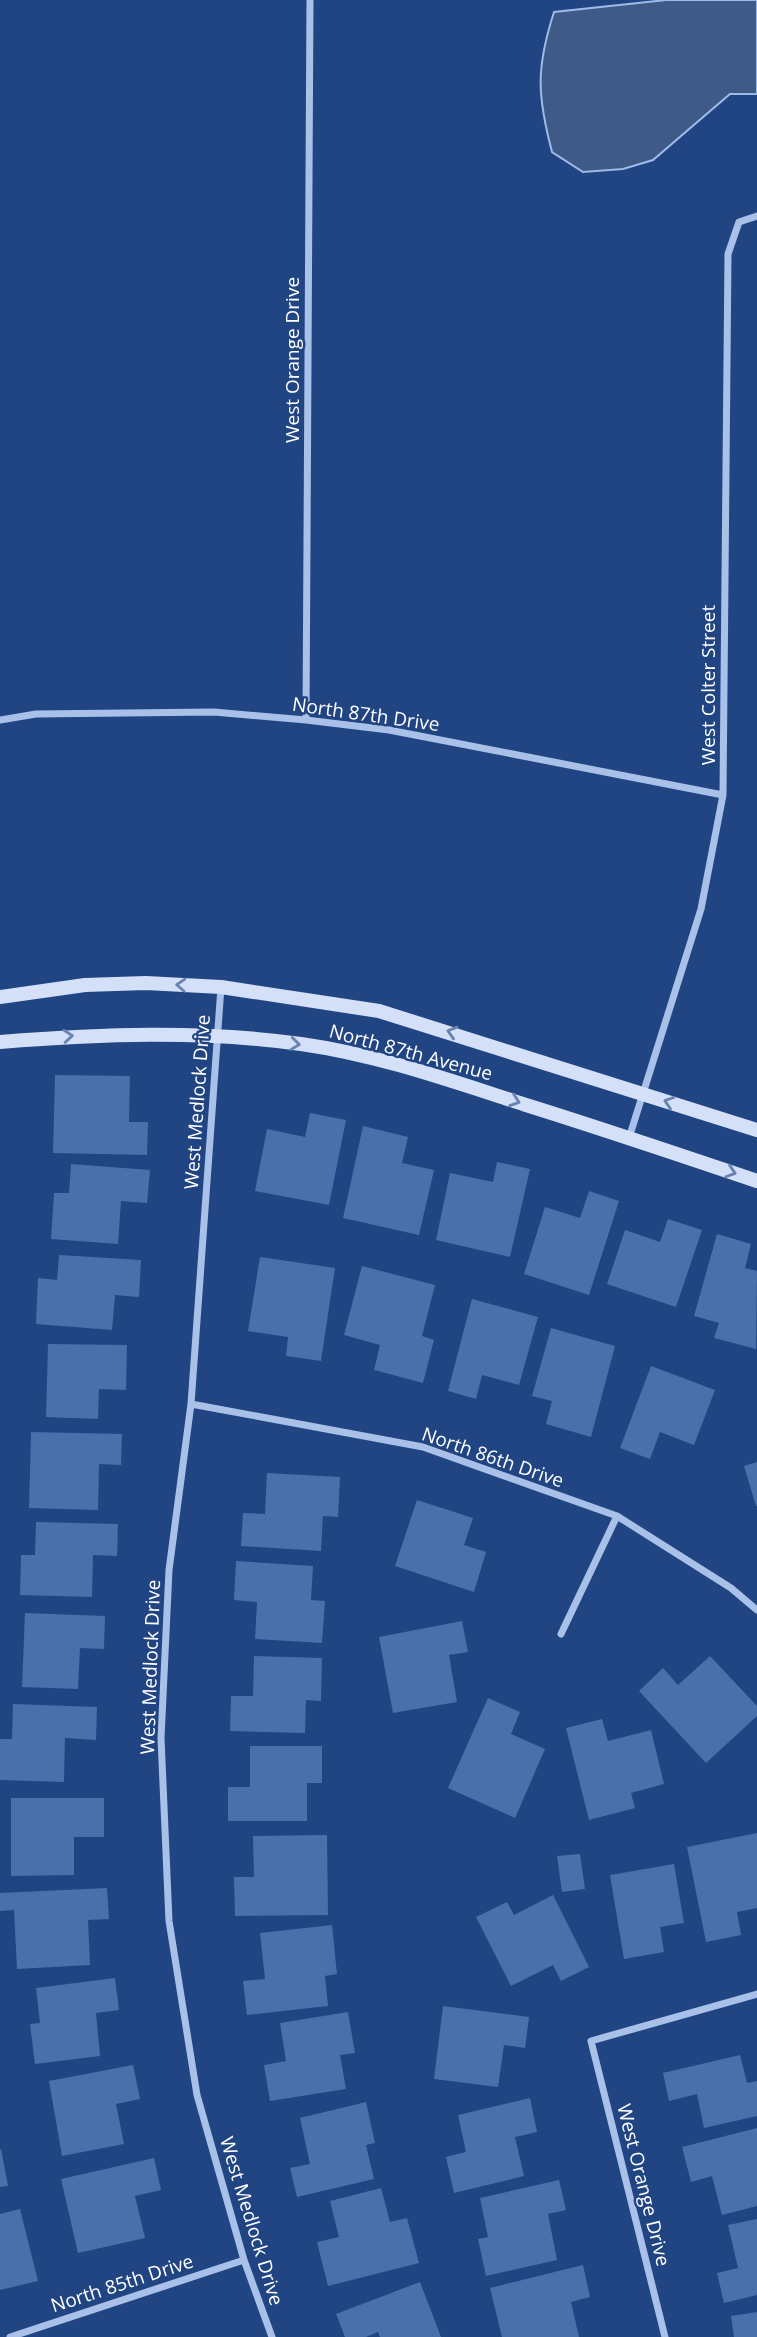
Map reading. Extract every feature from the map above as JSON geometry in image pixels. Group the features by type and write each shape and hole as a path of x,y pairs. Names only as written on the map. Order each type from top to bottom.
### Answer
{"street":[{"name":"West Orange Drive","path":"306,720 310,0"},
{"name":"West Colter Street","path":"629,1138 701,909 723,795 728,254 739,222 757,216"},
{"name":"North 87th Drive","path":"0,720 36,714 214,712 306,720 388,730 723,795"},
{"name":"North 87th Avenue","path":"0,997 85,985 146,983 221,987 379,1011 757,1130"},
{"name":"West Medlock Drive","path":"221,987 191,1404 169,1570 162,1725 169,1920 197,2095 244,2260 272,2337"},
{"name":"North 87th Avenue","path":"0,1042 92,1034 219,1036 302,1044 374,1058 451,1079 757,1181"},
{"name":"North 86th Drive","path":"191,1404 423,1447 617,1516 731,1588 757,1611"},
{"path":"561,1634 617,1516"},
{"name":"West Orange Drive","path":"665,2337 591,2040 757,1994"},
{"name":"North 85th Drive","path":"10,2337 244,2260"}],"water":[{"path":"666,0 757,0 757,94 730,94 653,160 623,169 583,172 552,152 543,114 542,66 554,12"}],"building":[{"path":"55,1075 130,1076 129,1122 148,1122 147,1155 53,1153"},
{"path":"310,1113 346,1120 329,1205 255,1191 267,1129 305,1137"},
{"path":"363,1126 408,1137 402,1163 434,1170 419,1235 343,1218"},
{"path":"497,1162 530,1169 510,1257 436,1240 450,1173 493,1182"},
{"path":"71,1164 150,1170 147,1203 121,1201 118,1244 51,1239 54,1193 69,1193"},
{"path":"589,1191 619,1201 589,1295 524,1274 545,1207 580,1218"},
{"path":"668,1219 702,1230 676,1307 607,1284 625,1230 660,1242"},
{"path":"717,1234 751,1244 745,1268 757,1271 756,1349 714,1338 719,1323 694,1316"},
{"path":"59,1255 141,1260 139,1297 115,1295 112,1330 36,1324 38,1278 57,1280"},
{"path":"260,1257 335,1268 321,1361 286,1356 288,1337 248,1331"},
{"path":"362,1266 435,1285 422,1336 434,1340 423,1383 374,1370 380,1345 344,1335"},
{"path":"472,1299 538,1317 519,1385 482,1375 476,1399 448,1391"},
{"path":"551,1328 615,1346 591,1437 546,1424 552,1401 532,1396"},
{"path":"48,1344 127,1345 126,1390 99,1389 98,1419 46,1417"},
{"path":"651,1366 715,1390 694,1445 660,1432 650,1459 620,1448"},
{"path":"31,1432 122,1434 121,1465 99,1464 98,1510 29,1508"},
{"path":"757,1462 757,1506 756,1506 744,1466"},
{"path":"267,1473 340,1477 338,1517 323,1516 321,1551 241,1546 243,1513 265,1514"},
{"path":"417,1500 473,1518 464,1545 486,1552 474,1592 395,1566"},
{"path":"36,1522 118,1524 117,1556 93,1555 92,1597 20,1595 21,1555 35,1555"},
{"path":"236,1561 313,1566 311,1600 325,1601 322,1643 255,1639 257,1602 234,1600"},
{"path":"25,1613 105,1616 104,1649 80,1648 78,1689 22,1687"},
{"path":"462,1621 468,1652 449,1655 457,1702 393,1713 379,1637"},
{"path":"254,1656 322,1658 321,1701 306,1700 305,1733 230,1731 231,1696 253,1696"},
{"path":"710,1656 757,1706 757,1716 706,1763 639,1691 663,1668 678,1685"},
{"path":"488,1698 520,1712 511,1734 545,1749 515,1818 448,1788"},
{"path":"13,1704 97,1707 96,1740 65,1738 64,1782 0,1780 0,1739 12,1739"},
{"path":"602,1719 608,1741 651,1730 664,1784 631,1793 635,1808 589,1820 566,1728"},
{"path":"250,1746 322,1746 322,1783 307,1783 307,1821 228,1821 228,1787 250,1787"},
{"path":"11,1798 104,1798 104,1837 74,1837 74,1875 11,1876"},
{"path":"757,1833 757,1908 737,1912 741,1935 706,1942 687,1847"},
{"path":"327,1835 328,1915 235,1916 234,1877 254,1877 253,1836"},
{"path":"580,1854 585,1889 562,1892 557,1856"},
{"path":"674,1864 684,1923 660,1927 664,1952 624,1959 610,1875"},
{"path":"107,1888 109,1919 88,1920 90,1965 17,1969 14,1910 0,1911 0,1893"},
{"path":"553,1895 589,1967 561,1981 553,1965 511,1986 476,1917 507,1902 514,1915"},
{"path":"332,1925 337,1974 325,1976 328,2006 247,2015 243,1981 265,1979 260,1933"},
{"path":"115,1978 119,2010 96,2013 100,2056 35,2064 30,2024 40,2023 36,1988"},
{"path":"443,2006 529,2017 525,2048 504,2045 498,2087 434,2079"},
{"path":"348,2012 355,2053 340,2055 346,2089 270,2101 264,2065 286,2061 280,2023"},
{"path":"740,2055 747,2083 757,2081 757,2116 704,2128 697,2094 669,2101 663,2073"},
{"path":"133,2065 140,2099 116,2104 124,2144 62,2156 49,2081"},
{"path":"530,2098 537,2132 515,2137 524,2176 454,2193 446,2157 466,2152 458,2115"},
{"path":"366,2102 375,2143 366,2145 374,2179 297,2197 290,2168 310,2164 300,2118"},
{"path":"757,2128 757,2206 722,2215 712,2176 691,2182 682,2147"},
{"path":"0,2150 8,2186 0,2187"},
{"path":"154,2158 161,2190 135,2196 145,2238 78,2253 61,2179"},
{"path":"559,2180 566,2210 548,2214 557,2260 486,2276 478,2239 488,2237 480,2198"},
{"path":"381,2188 390,2222 407,2218 419,2263 328,2286 317,2242 339,2237 330,2201"},
{"path":"20,2209 38,2281 0,2290 0,2214"},
{"path":"757,2219 757,2295 724,2303 717,2273 738,2268 728,2225"},
{"path":"583,2265 590,2297 571,2302 579,2337 502,2337 490,2288"},
{"path":"420,2282 441,2337 380,2337 378,2332 366,2337 345,2337 336,2314"},
{"path":"757,2312 757,2337 734,2337 731,2316"}]}
